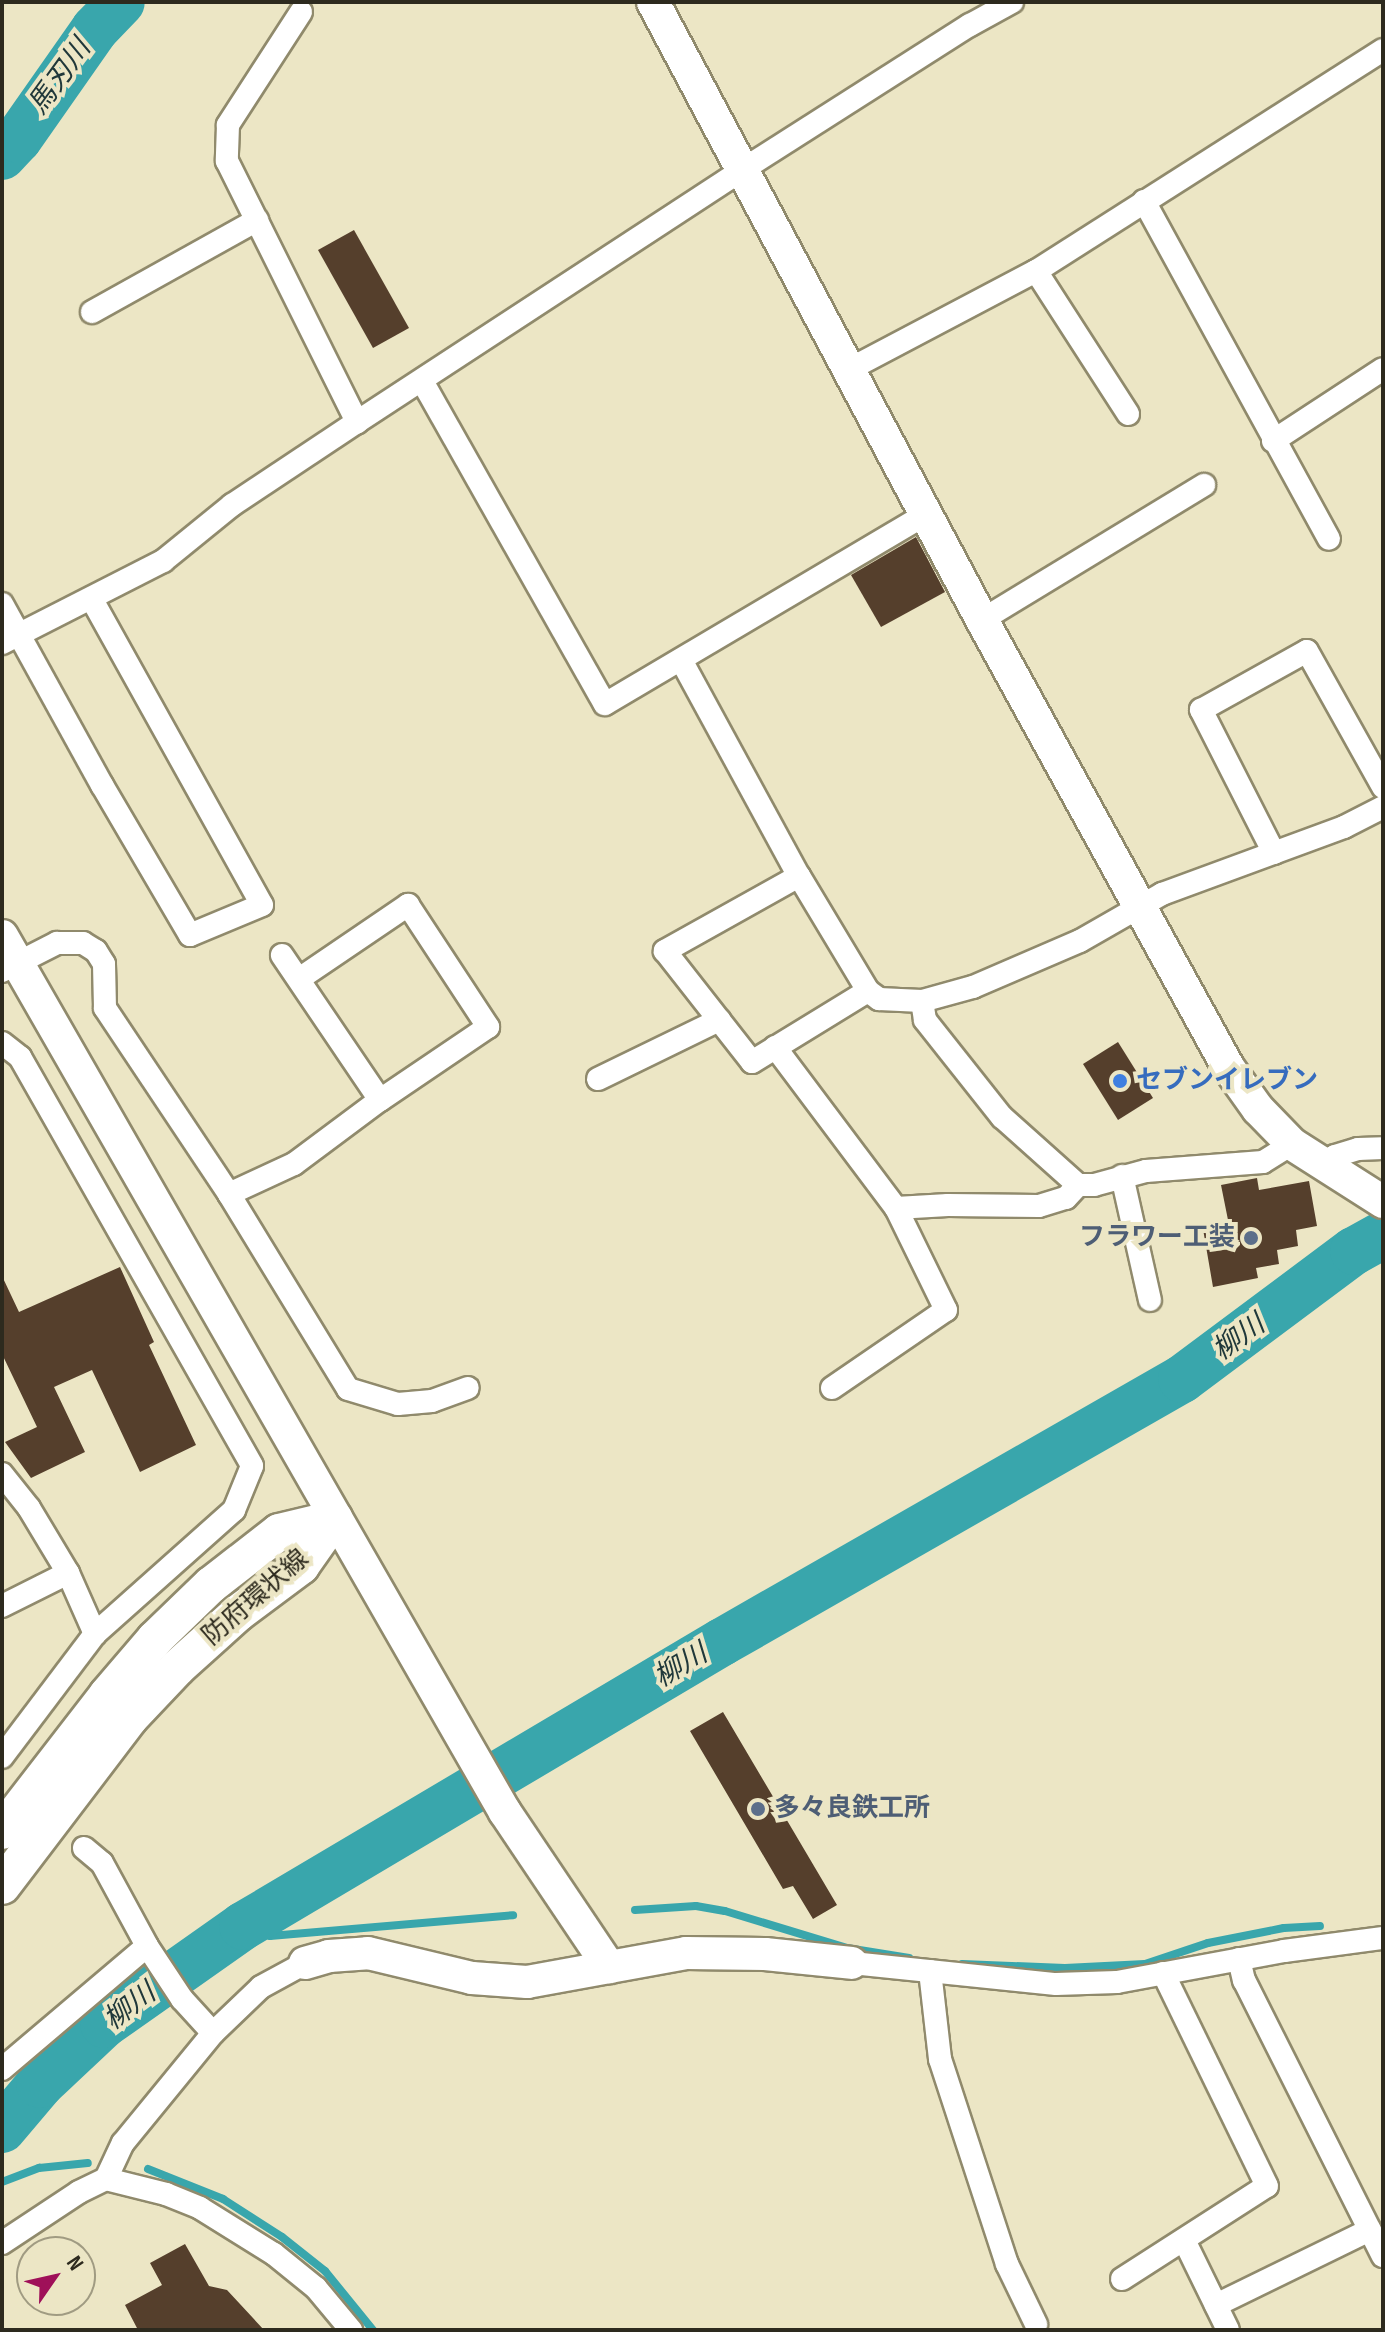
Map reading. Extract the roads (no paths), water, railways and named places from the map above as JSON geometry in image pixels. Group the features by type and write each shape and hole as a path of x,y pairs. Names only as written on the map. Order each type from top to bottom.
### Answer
{"main road":[{"name":"防府環状線","path":"2,1831 107,1695 155,1639 211,1585 279,1532 334,1519"},
{"name":"防府環状線","path":"2,1886 129,1719 177,1668 238,1613 283,1576 301,1566 334,1519"}],"street":[{"path":"653,2 928,513 982,620 1228,1067 1258,1109 1292,1144 1383,1202"},
{"path":"12,638 163,561 232,505 357,422 742,170 970,25 1012,2"},
{"path":"301,12 228,125 227,161 357,422"},
{"path":"850,369 1036,271 1383,50"},
{"path":"1144,201 1329,539"},
{"path":"92,312 257,220"},
{"path":"1036,271 1128,414"},
{"path":"1273,441 1383,369"},
{"path":"422,381 605,704 928,513"},
{"path":"982,620 1204,485"},
{"path":"2,604 12,638 190,935 262,905 91,598"},
{"path":"1274,853 1201,710 1307,651 1383,787"},
{"path":"681,660 799,876 868,991 879,999 922,1001 973,987 1080,941 1140,905 1344,827 1383,807"},
{"path":"799,876 665,951 752,1062 868,991"},
{"path":"229,1194 294,1164 380,1100 488,1027 408,905 299,979"},
{"path":"2,936 10,967 505,1812 609,1967"},
{"path":"10,967 57,943 70,940 96,951 104,964 105,1008 229,1194 348,1389 398,1404 432,1401 468,1388"},
{"path":"282,955 380,1100"},
{"path":"922,1001 925,1020 1002,1117 1078,1185 1094,1185 1146,1171 1263,1162 1292,1144"},
{"path":"598,1079 719,1020"},
{"path":"2,1043 20,1057 252,1466 234,1510 95,1634 2,1757"},
{"path":"775,1047 896,1208 946,1310 832,1388"},
{"path":"1326,1164 1335,1156 1358,1149 1383,1148"},
{"path":"1122,1176 1150,1300"},
{"path":"896,1208 1039,1206 1066,1198 1078,1185"},
{"path":"2,1474 29,1508 68,1573 95,1634"},
{"path":"2,1606 68,1573"},
{"path":"84,1848 102,1863 150,1950 182,1999 213,2033"},
{"path":"2,2243 79,2192 106,2179 123,2143 213,2033 261,1987 305,1963 329,1956 368,1953 500,1982 557,1978 686,1953 765,1954 1056,1984 1117,1982 1239,1959 1383,1938"},
{"path":"2,2069 150,1950"},
{"path":"1239,1959 1244,1980 1383,2256"},
{"path":"930,1971 940,2059 1007,2264 1036,2324"},
{"path":"1122,2279 1267,2186 1163,1973"},
{"path":"106,2179 166,2194 200,2208 295,2271 316,2288 351,2330"},
{"path":"1216,2305 1370,2230"},
{"path":"1184,2240 1228,2330"}],"water":[{"path":"104,2024 2,2144 2,2106 68,2045"}],"waterway":[{"name":"馬刃川","path":"2,156 18,139 95,29 121,2"},
{"name":"柳川","path":"2,2129 40,2084 104,2024 243,1926 722,1642 1182,1379 1354,1251 1383,1235"},
{"path":"635,1910 696,1906 725,1911 847,1948 909,1958"},
{"path":"243,1926 270,1936 513,1915"},
{"path":"962,1964 1065,1968 1145,1964 1208,1943 1284,1928 1320,1926"},
{"path":"2,2182 39,2168 88,2163"},
{"path":"148,2169 223,2199 282,2237 325,2271 373,2330"}],"place":[{"name":"セブンイレブン","path":"1120,1081"},
{"name":"フラワー工装","path":"1251,1238"},
{"name":"多々良鉄工所","path":"758,1809"}]}
